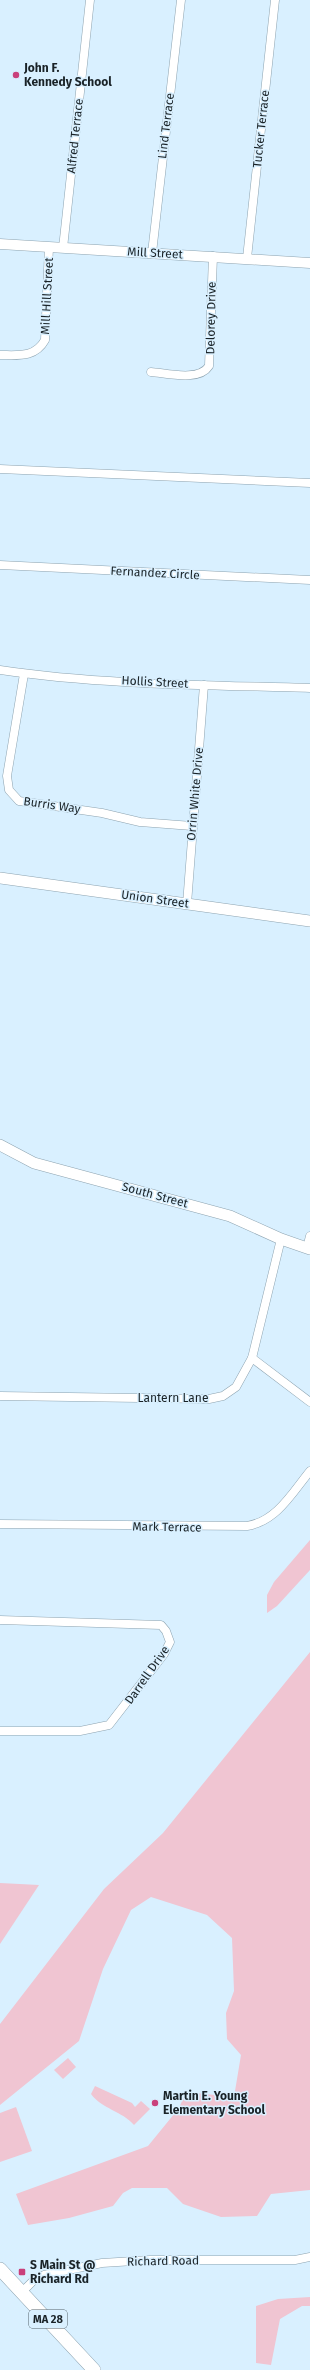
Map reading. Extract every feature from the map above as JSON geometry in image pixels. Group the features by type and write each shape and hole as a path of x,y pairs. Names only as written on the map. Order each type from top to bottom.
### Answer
{"main road":[{"name":"Union Street","path":"0,878 310,920"},
{"name":"South Street","path":"0,1145 34,1163 230,1216 281,1239 309,1248"},
{"name":"MA 28","path":"0,2269 23,2291 94,2370"}],"street":[{"name":"Alfred Terrace","path":"63,248 90,0"},
{"name":"Lind Terrace","path":"152,253 181,0"},
{"name":"Tucker Terrace","path":"247,258 275,0"},
{"name":"Mill Street","path":"0,244 247,258 310,264"},
{"name":"Mill Hill Street","path":"0,355 32,354 39,350 45,340 49,247"},
{"name":"Delorey Drive","path":"151,372 194,374 203,372 209,366 213,256"},
{"path":"0,469 310,483"},
{"name":"Fernandez Circle","path":"0,565 310,580"},
{"name":"Hollis Street","path":"0,670 24,674 204,685 310,688"},
{"name":"Burris Way","path":"24,674 7,776 9,790 19,801 102,812 140,822 192,826"},
{"name":"Orrin White Drive","path":"187,904 204,685"},
{"path":"309,1248 310,1236"},
{"name":"Lantern Lane","path":"0,1396 214,1398 228,1393 236,1387 252,1358 281,1239"},
{"path":"252,1358 310,1402"},
{"name":"Mark Terrace","path":"0,1524 257,1525 275,1514 310,1471"},
{"name":"Darrell Drive","path":"0,1620 161,1625 166,1631 170,1642 164,1654 109,1725 80,1731 0,1731"},
{"name":"Richard Road","path":"23,2291 34,2280 44,2275 102,2263 150,2260 295,2260 310,2257"}],"shaded area":[{"path":"310,1540 310,1570 277,1606 267,1613 267,1595 274,1582"},
{"path":"310,1652 310,2190 271,2194 257,2216 221,2217 183,2204 167,2188 132,2188 123,2193 113,2206 69,2218 28,2225 16,2194 148,2146 179,2108 186,2092 234,2097 241,2055 227,2039 226,2013 234,1991 232,1938 207,1915 151,1897 131,1910 103,1969 79,2041 0,2105 0,2024 104,1889 163,1833"},
{"path":"0,1883 39,1885 0,1944"},
{"path":"68,2058 76,2067 63,2079 54,2070"},
{"path":"95,2086 132,2103 135,2107 141,2101 150,2109 134,2125 124,2116 106,2107 91,2094"},
{"path":"16,2107 32,2151 0,2162 0,2113"},
{"path":"310,2297 310,2306 302,2306 280,2319 271,2365 256,2363 256,2306 278,2299"}],"place":[{"name":"John F. Kennedy School","path":"16,75"},
{"name":"Martin E. Young Elementary School","path":"155,2103"},
{"name":"S Main St @ Richard Rd","path":"22,2272"}]}
